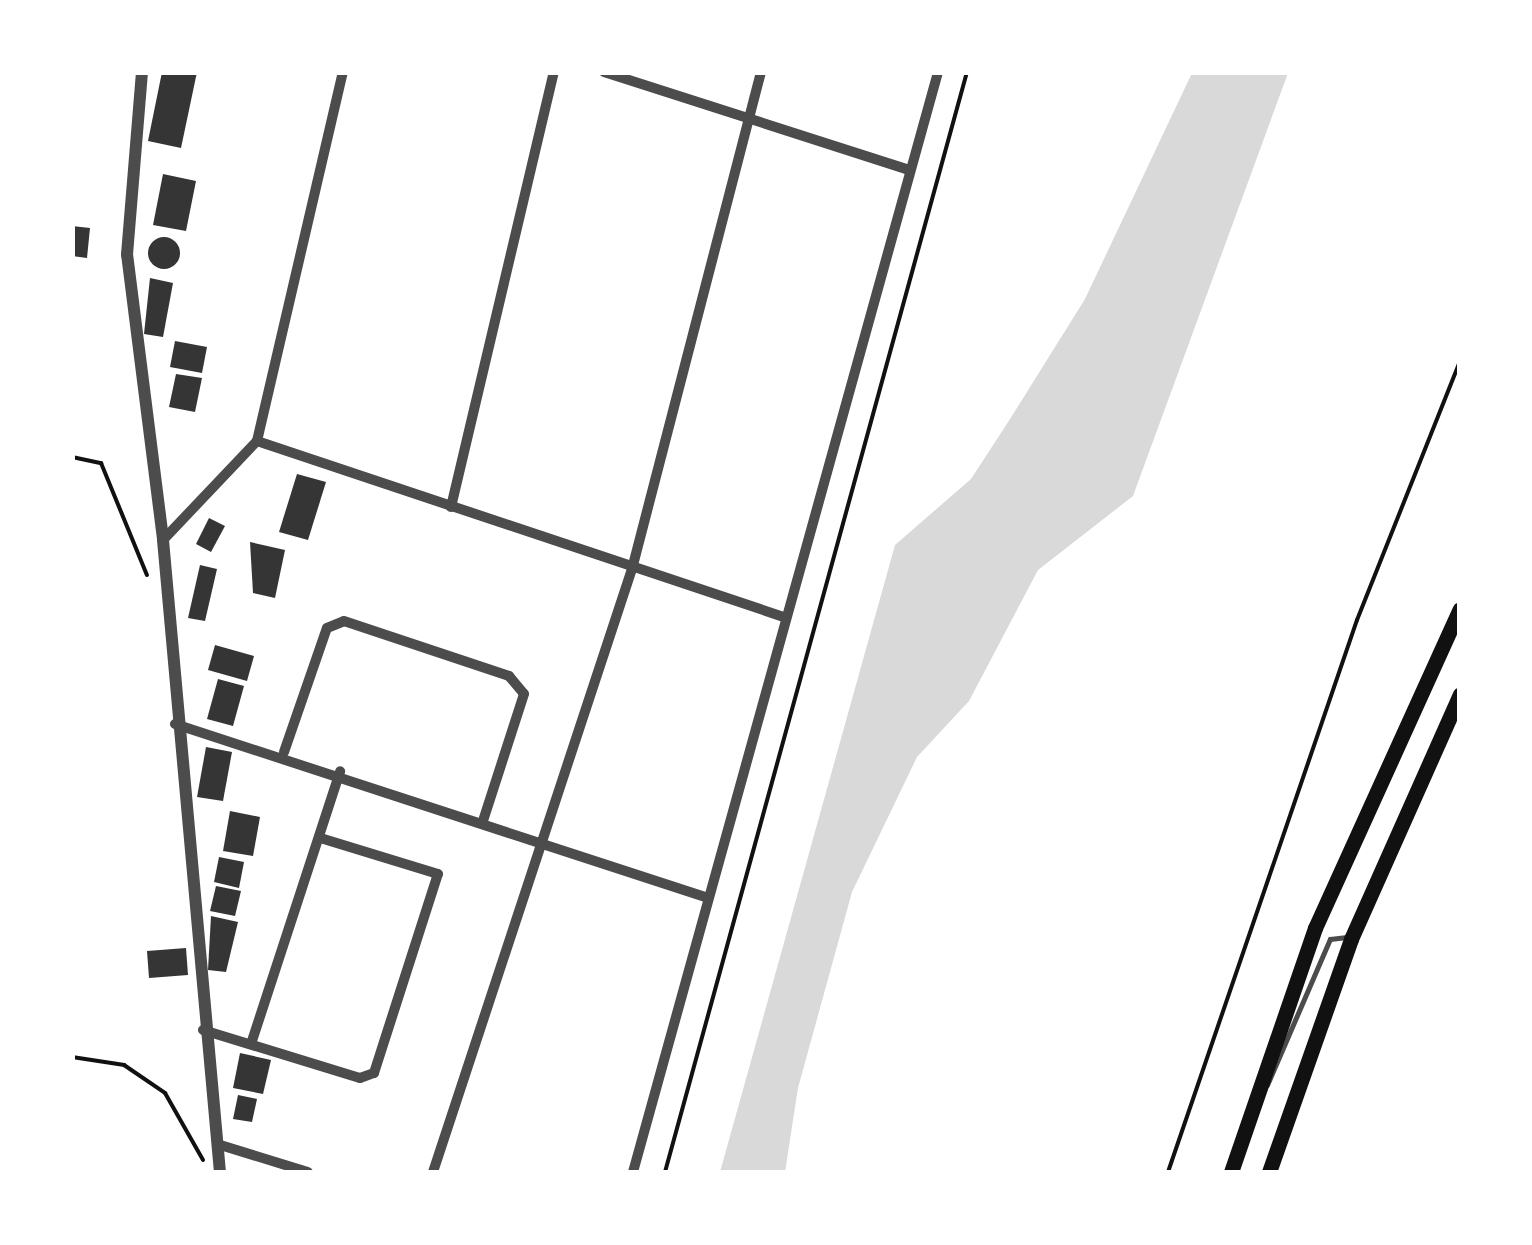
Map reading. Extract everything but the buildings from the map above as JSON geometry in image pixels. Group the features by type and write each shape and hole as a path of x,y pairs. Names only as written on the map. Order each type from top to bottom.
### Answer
{"highway":[{"path":"1232,1172 1330,891 1452,643 1460,609"},
{"path":"1270,1172 1351,939 1460,694"}],"street":[{"path":"142,72 127,254 163,540 174,724 202,1030 217,1144 214,1168"},
{"path":"163,540 257,441 342,72"},
{"path":"452,507 554,72"},
{"path":"604,72 910,170"},
{"path":"433,1172 632,570 762,72"},
{"path":"633,1172 938,72"},
{"path":"257,441 632,570 784,617"},
{"path":"284,752 327,628 344,621 510,676 524,694 484,821"},
{"path":"174,724 284,752 708,898"},
{"path":"251,1044 340,771"},
{"path":"202,1030 360,1078 374,1073 438,874 320,838"},
{"path":"217,1144 308,1172"}],"lane":[{"path":"1252,1109 1288,1053 1330,939 1351,939"}],"path":[{"path":"665,1172 967,72"},
{"path":"1168,1172 1356,620 1460,360"},
{"path":"72,457 101,463 146,574 166,597"},
{"path":"72,1057 124,1065 165,1093 214,1168"}],"shaded area":[{"path":"1192,73 1288,73 1133,496 1038,570 969,701 917,757 852,892 798,1088 785,1172 720,1172 895,545 971,479 1010,419 1085,299"}]}
